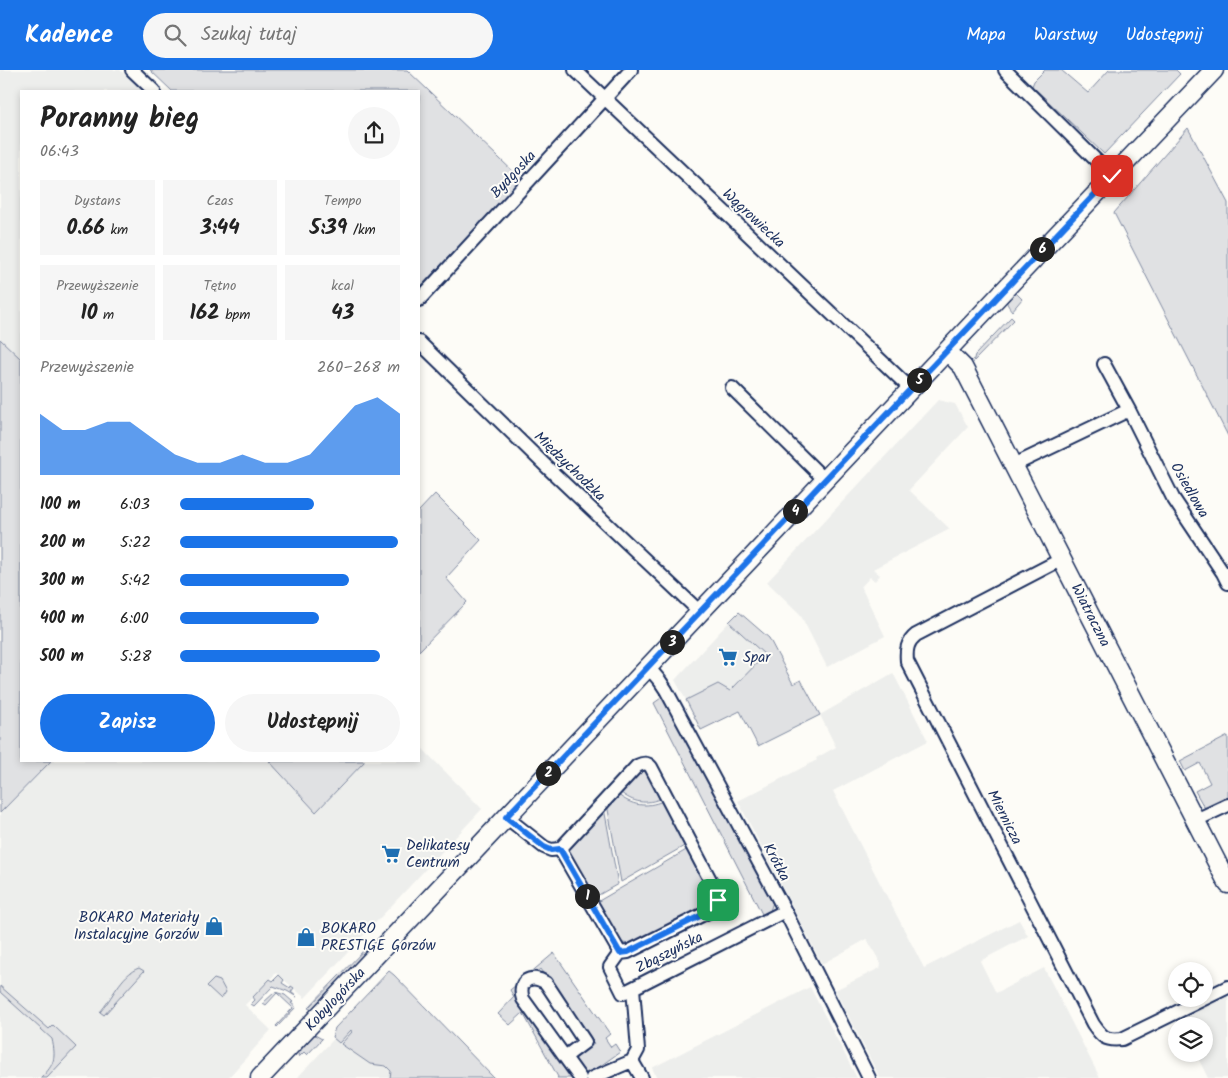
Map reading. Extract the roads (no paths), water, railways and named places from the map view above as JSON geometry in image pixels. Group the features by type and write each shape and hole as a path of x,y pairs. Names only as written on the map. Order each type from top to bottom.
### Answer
{"street":[{"path":"132,70 153,90"},
{"name":"Wągrowiecka","path":"574,70 911,389"},
{"name":"Bydgoska","path":"420,299 631,70"},
{"path":"1005,70 1112,176"},
{"name":"Kobylogórska","path":"260,1078 1214,70"},
{"name":"Międzychodzka","path":"420,343 549,469 700,612"},
{"name":"Wiatraczna","path":"947,351 963,367 1228,884"},
{"name":"Osiedlowa","path":"1104,364 1173,498 1228,583"},
{"path":"732,388 825,480"},
{"path":"1014,464 1129,410"},
{"name":"Miernicza","path":"1062,559 911,638 906,651 907,661 1093,1024 1102,1036 1112,1040 1122,1039 1228,987"},
{"name":"Krótka","path":"648,667 666,690 785,911 869,1078"},
{"path":"506,817 544,847 551,850 560,849 636,766 643,763 651,767 718,895 718,900 714,909 628,952 620,953 610,967 623,993 633,988"},
{"path":"1196,820 1228,804"},
{"path":"560,849 620,953"},
{"name":"Zbąszyńska","path":"632,1061 638,1050 633,988 785,911"},
{"path":"565,1057 585,1042 546,983 532,978 526,981 522,987 520,992 523,999 580,1078"},
{"path":"592,1078 609,1075 632,1061 642,1078"}],"place":[{"name":"Spar","path":"728,657"},
{"name":"Delikatesy Centrum","path":"391,854"},
{"name":"BOKARO Materiały Instalacyjne Gorzów","path":"214,926"},
{"name":"BOKARO PRESTIGE Gorzów","path":"306,937"}]}
